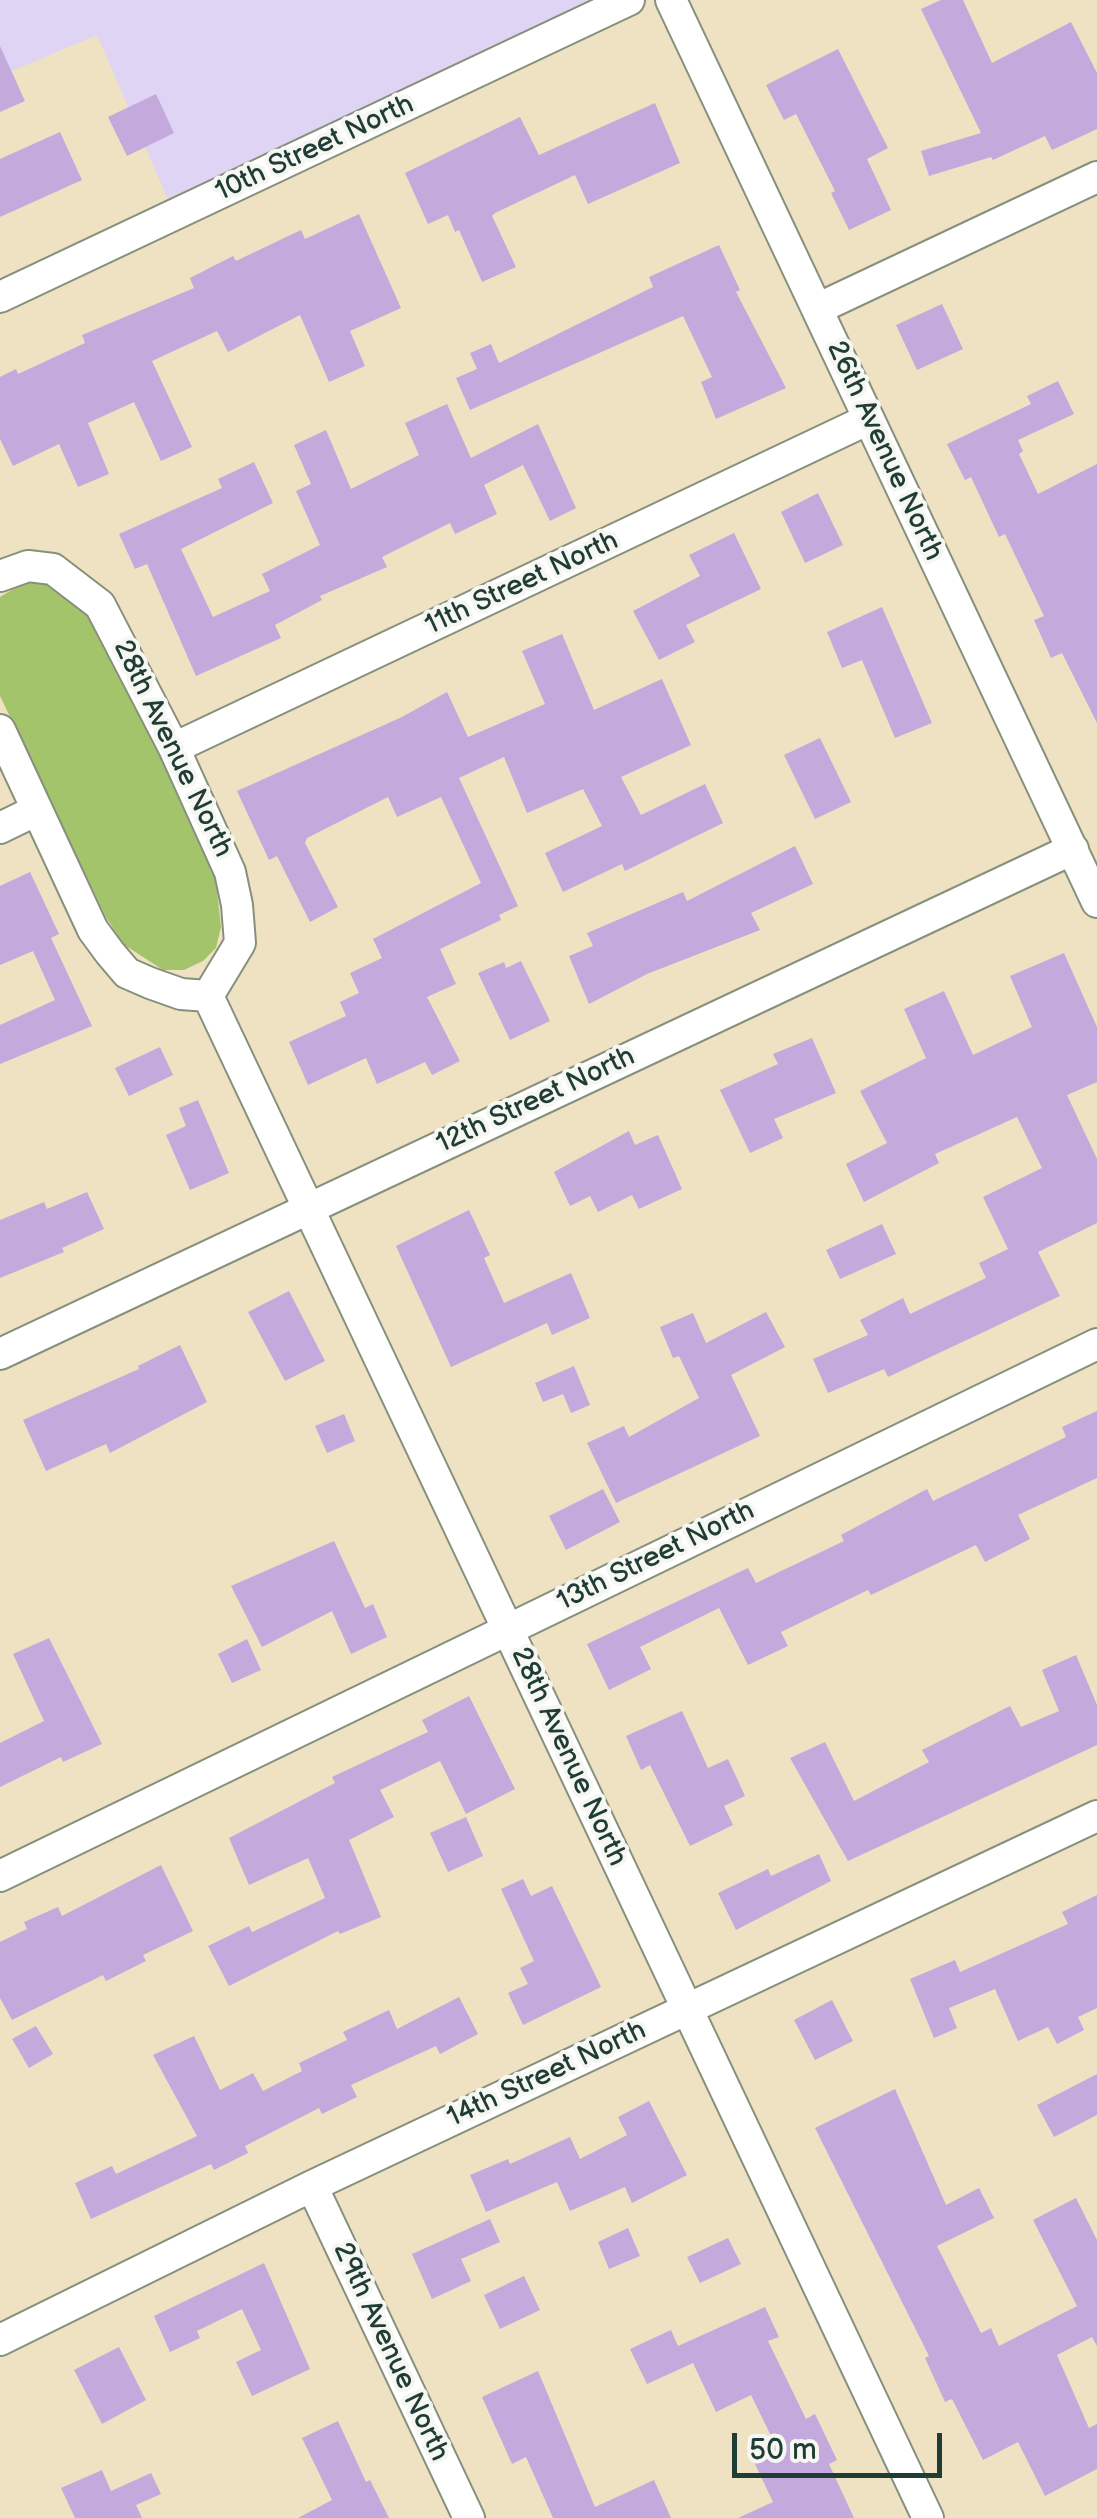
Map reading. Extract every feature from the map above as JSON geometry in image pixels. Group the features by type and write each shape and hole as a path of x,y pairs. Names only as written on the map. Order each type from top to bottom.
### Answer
{"street":[{"name":"10th Street North","path":"0,298 629,0"},
{"name":"26th Avenue North","path":"671,0 1097,902"},
{"path":"818,310 1097,177"},
{"name":"11th Street North","path":"174,748 869,419"},
{"name":"28th Avenue North","path":"2,569 53,569 100,605 174,748 230,872 237,905 240,943 208,996 928,2518"},
{"path":"0,730 93,930 127,973 181,994 208,996"},
{"path":"0,828 37,810"},
{"name":"12th Street North","path":"0,1354 1073,850"},
{"name":"13th Street North","path":"0,1876 1097,1344"},
{"name":"14th Street North","path":"0,2340 312,2186 1097,1816"},
{"name":"29th Avenue North","path":"312,2186 469,2518"}],"shaded area":[{"path":"0,0 595,0 169,202 97,35 0,76"}],"green space":[{"path":"39,581 80,605 99,628 215,873 221,927 216,948 203,961 184,970 163,970 123,944 106,917 0,696 0,597 23,583"}],"building":[{"path":"941,0 963,0 992,63 1071,22 1097,73 1097,129 1052,150 1045,136 993,160 991,157 929,176 921,151 981,133 921,9"},
{"path":"0,46 25,101 0,112"},
{"path":"838,49 888,148 867,159 891,210 849,230 831,193 835,191 796,114 784,120 766,85"},
{"path":"156,94 174,133 127,156 108,117"},
{"path":"655,103 680,163 588,204 575,175 495,213 492,216 516,267 482,282 459,230 455,232 448,215 428,224 405,173 520,117 539,155"},
{"path":"60,132 82,180 0,217 0,159"},
{"path":"359,214 401,308 350,331 365,366 329,382 300,315 228,352 217,331 152,361 192,447 161,461 134,402 88,423 109,474 78,487 59,444 13,466 0,439 0,377 16,369 18,374 85,343 82,335 194,288 190,278 233,256 236,261 301,230 305,239"},
{"path":"719,245 740,290 736,292 786,388 716,419 701,382 712,377 683,316 470,410 456,378 477,369 470,353 491,344 499,363 653,287 649,277"},
{"path":"942,304 963,349 917,370 896,325"},
{"path":"1058,381 1074,414 1018,440 1023,451 1019,454 1038,494 1097,464 1097,723 1062,653 1051,658 1034,620 1044,616 1005,534 999,537 971,477 965,480 947,444 1031,404 1027,396"},
{"path":"447,404 471,458 538,424 576,508 550,521 523,465 484,485 497,514 455,534 450,523 382,557 387,567 320,596 322,600 275,625 281,638 196,676 147,564 135,569 119,534 222,488 218,479 254,462 273,503 181,549 213,617 270,591 262,574 320,545 296,491 311,484 294,445 326,430 351,489 419,455 405,423"},
{"path":"818,493 843,545 805,563 781,512"},
{"path":"734,533 761,589 686,625 695,642 659,660 633,611 700,576 689,555"},
{"path":"882,607 932,723 895,738 862,660 842,668 827,632"},
{"path":"562,634 594,710 662,679 691,745 621,777 641,815 705,784 723,823 625,871 622,864 563,892 545,853 602,826 583,789 527,813 504,757 459,778 518,906 499,915 501,920 440,949 456,984 427,997 460,1061 432,1075 425,1062 377,1084 366,1058 308,1085 289,1042 346,1016 340,1002 359,993 350,973 382,958 373,939 481,883 441,797 397,817 388,797 307,838 305,843 338,907 310,922 277,856 269,860 237,791 402,717 447,692 468,737 545,704 522,651"},
{"path":"820,738 851,802 815,819 784,755"},
{"path":"795,846 813,884 751,913 760,930 647,974 589,1004 569,956 593,946 587,933 683,892 687,901"},
{"path":"30,872 59,934 51,938 92,1026 0,1064 0,1025 55,1000 33,951 0,965 0,886"},
{"path":"1064,953 1097,1027 1097,1082 1067,1095 1097,1159 1097,1223 1038,1252 1060,1296 888,1377 884,1369 828,1393 813,1359 868,1335 860,1320 903,1298 910,1314 986,1278 979,1263 1008,1249 983,1197 1042,1168 1017,1117 935,1154 939,1163 864,1202 846,1164 887,1143 860,1091 926,1058 904,1009 944,991 973,1055 1032,1027 1010,976"},
{"path":"521,961 550,1021 510,1040 478,973 504,962 506,968"},
{"path":"812,1038 836,1093 774,1119 783,1138 750,1153 720,1090 778,1064 773,1054"},
{"path":"160,1047 173,1075 129,1096 115,1068"},
{"path":"198,1100 229,1173 190,1190 166,1135 186,1126 179,1108"},
{"path":"629,1131 635,1145 658,1135 682,1189 639,1209 632,1195 598,1212 590,1196 570,1206 554,1172"},
{"path":"87,1192 104,1229 62,1248 64,1252 0,1278 0,1220 44,1202 47,1209"},
{"path":"469,1210 490,1255 484,1258 504,1303 571,1273 590,1318 552,1335 547,1323 451,1367 396,1246"},
{"path":"882,1224 896,1254 840,1279 826,1250"},
{"path":"289,1291 325,1361 285,1381 248,1312"},
{"path":"766,1312 785,1347 731,1375 760,1436 616,1503 587,1443 624,1426 629,1437 699,1398 679,1356 673,1358 660,1327 693,1313 706,1343"},
{"path":"180,1345 207,1402 110,1453 106,1444 46,1471 23,1420 139,1369 138,1366"},
{"path":"574,1366 590,1405 571,1413 563,1394 543,1402 535,1383"},
{"path":"1097,1411 1097,1478 1018,1515 1030,1539 985,1562 976,1545 871,1595 868,1590 781,1632 788,1646 748,1665 719,1608 640,1647 651,1669 609,1690 587,1644 748,1568 756,1583 844,1541 841,1535 927,1489 933,1501 1066,1437 1062,1427"},
{"path":"344,1414 355,1441 327,1453 315,1426"},
{"path":"603,1489 620,1522 566,1550 549,1516"},
{"path":"334,1541 365,1608 373,1604 387,1637 351,1654 332,1611 262,1647 231,1586"},
{"path":"49,1638 102,1744 63,1762 61,1757 0,1787 0,1743 44,1721 13,1654"},
{"path":"247,1639 261,1670 232,1683 218,1654"},
{"path":"1076,1655 1097,1705 1097,1745 848,1861 790,1758 825,1742 854,1801 929,1762 922,1750 1010,1706 1021,1727 1059,1711 1042,1670"},
{"path":"469,1696 515,1789 466,1814 440,1761 380,1790 394,1817 349,1840 381,1917 340,1934 338,1931 229,1986 208,1946 249,1926 252,1932 325,1898 308,1858 249,1885 229,1838 335,1783 332,1777 428,1732 422,1720"},
{"path":"682,1711 708,1768 728,1759 745,1796 724,1806 733,1825 690,1846 650,1765 641,1770 626,1736"},
{"path":"466,1817 483,1856 448,1872 430,1833"},
{"path":"819,1854 831,1881 736,1930 718,1893 768,1869 771,1876"},
{"path":"161,1865 193,1931 143,1955 146,1961 106,1981 103,1975 12,2020 0,1998 0,1942 27,1929 24,1922 58,1907 62,1916"},
{"path":"523,1879 531,1896 552,1886 601,1987 523,2025 508,1993 528,1984 520,1968 534,1961 501,1889"},
{"path":"1097,1895 1097,2008 1078,2017 1084,2030 1057,2044 1048,2027 1018,2041 995,1989 949,2008 957,2028 934,2038 910,1979 955,1960 960,1972 1068,1924 1062,1912"},
{"path":"459,1997 478,2034 440,2054 436,2046 351,2085 357,2097 322,2114 319,2108 245,2146 248,2153 214,2170 211,2164 91,2219 75,2183 112,2166 116,2174 197,2136 153,2055 194,2036 220,2090 253,2073 263,2091 302,2071 299,2063 347,2040 343,2032 389,2010 397,2029"},
{"path":"832,2000 853,2041 815,2060 794,2020"},
{"path":"36,2026 53,2054 29,2068 12,2039"},
{"path":"1097,2074 1097,2115 1054,2137 1037,2105"},
{"path":"895,2089 946,2205 979,2188 994,2218 937,2246 981,2333 991,2328 999,2346 1077,2306 1033,2220 1076,2198 1097,2240 1097,2346 1092,2337 1057,2355 1089,2428 1097,2424 1097,2469 1045,2496 1018,2442 983,2460 952,2399 945,2402 925,2358 929,2356 815,2128"},
{"path":"649,2101 687,2175 632,2203 625,2187 570,2211 557,2182 486,2212 470,2175 508,2159 510,2164 570,2137 580,2159 627,2135 618,2117"},
{"path":"490,2219 500,2242 461,2259 471,2281 432,2299 412,2254"},
{"path":"628,2228 640,2256 609,2269 598,2242"},
{"path":"728,2238 741,2264 700,2283 687,2257"},
{"path":"264,2263 310,2369 252,2396 236,2362 261,2350 242,2309 197,2331 200,2338 170,2352 154,2316"},
{"path":"524,2276 540,2310 500,2329 484,2295"},
{"path":"765,2307 779,2337 768,2341 806,2419 815,2414 837,2460 829,2464 854,2518 738,2518 773,2502 747,2447 771,2436 751,2395 716,2412 693,2363 647,2384 630,2349 671,2330 678,2346"},
{"path":"119,2347 146,2400 102,2424 74,2370"},
{"path":"538,2371 595,2507 654,2480 671,2518 553,2518 526,2457 512,2464 482,2397"},
{"path":"338,2421 366,2482 370,2480 389,2518 298,2518 332,2500 302,2438"},
{"path":"102,2470 111,2491 151,2473 161,2494 136,2505 142,2518 75,2518 61,2488"}]}
